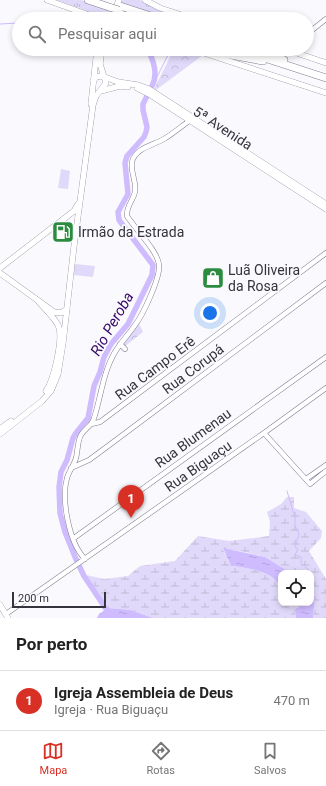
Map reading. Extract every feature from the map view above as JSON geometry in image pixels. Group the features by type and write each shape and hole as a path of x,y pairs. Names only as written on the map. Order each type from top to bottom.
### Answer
{"highway":[{"path":"88,0 136,12"},
{"path":"103,0 130,12"},
{"path":"245,56 285,62"},
{"path":"263,56 326,74"},
{"path":"270,56 326,78"},
{"path":"273,56 285,62"}],"main road":[{"path":"47,0 81,12"},
{"path":"145,0 160,8 172,12"},
{"path":"0,268 77,207 97,56"},
{"path":"0,434 42,401 54,386 58,374 93,105 96,96 106,83 100,64 101,56"},
{"path":"213,56 326,93"},
{"path":"306,56 326,63"},
{"path":"93,81 98,76 104,76"},
{"name":"5ª Avenida","path":"104,76 118,82 138,85 149,89 326,209"},
{"name":"5ª Avenida","path":"101,91 120,86 141,90 192,119 326,204"},
{"path":"0,274 54,312 59,313 67,309"},
{"path":"0,429 32,404 48,388 54,371 59,330 57,324 38,301"},
{"path":"0,604 7,616"}],"street":[{"path":"314,29 326,20"},
{"path":"83,560 68,518 66,482 77,457 80,436 91,424 94,418 111,359 120,344 138,322 160,271 160,265 157,257 127,216 127,209 135,192 132,161 140,150 165,138 192,119"},
{"name":"Rua Campo Erê","path":"91,424 100,422 326,253"},
{"name":"Rua Corupá","path":"71,468 89,460 326,283"},
{"path":"120,344 125,349"},
{"name":"Rua Blumenau","path":"74,538 326,357"},
{"name":"Rua Biguaçu","path":"7,616 83,560 326,388"},
{"path":"264,433 310,484 326,472"},
{"path":"306,480 326,465"}],"green space":[{"path":"56,0 81,0 111,10 110,12 88,12"},
{"path":"121,0 140,0 171,12 151,12 120,2"},
{"path":"170,56 202,56 156,90 154,89"},
{"path":"61,169 70,171 68,189 58,188"},
{"path":"75,264 95,266 93,277 73,275"},
{"path":"139,324 143,332 124,347 122,345"},
{"path":"287,497 294,497 294,508 306,512 322,531 321,538 309,551 326,579 326,618 313,618 315,597 314,570 286,570 265,557 245,552 223,549 231,566 252,569 263,572 272,577 278,583 278,606 298,606 299,607 295,609 296,618 153,618 131,610 108,608 106,602 101,602 86,575 104,579 128,576 140,566 175,561 198,536 229,541 269,536 270,522 267,512 281,504"}],"water":[{"path":"223,548 265,557 286,570 278,570 278,583 272,577 263,572 231,566"},
{"path":"314,596 315,597 313,618 296,618 295,609 299,607 298,606 314,606"},
{"path":"108,608 131,610 153,618 97,618 99,614"}],"waterway":[{"name":"Rio Peroba","path":"0,24 12,23"},
{"name":"Rio Peroba","path":"151,56 155,72 152,86"},
{"path":"156,79 168,56"},
{"name":"Rio Peroba","path":"110,615 84,576 65,532 60,513 59,487 61,472 67,460 73,438 88,418 94,386 104,357 111,344 128,324 152,275 153,265 119,220 118,212 128,194 125,163 127,156 144,137 146,132 147,127 143,104 147,96"},
{"path":"287,491 295,518 295,526 299,534 295,547 298,549 295,555 301,557 301,563 308,570"}],"place":[{"name":"Irmão da Estrada","path":"63,232"},
{"name":"Luã Oliveira da Rosa","path":"213,278"},
{"name":"Igreja Assembleia de Deus","path":"131,518"}]}
